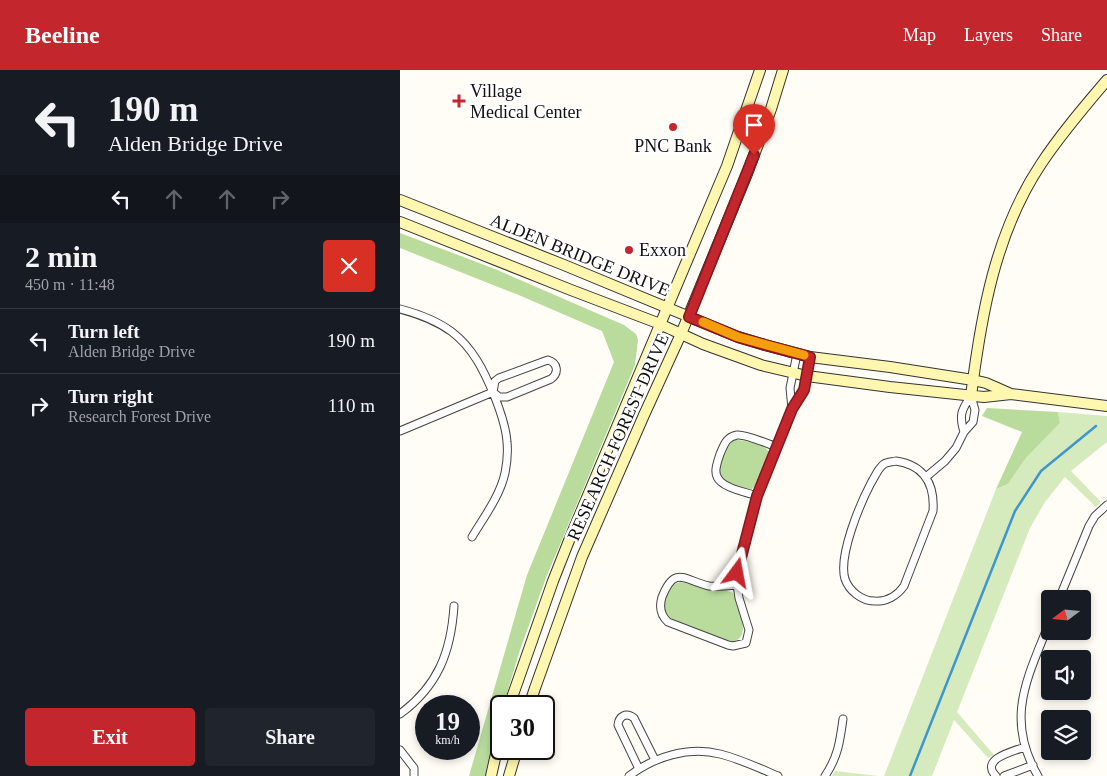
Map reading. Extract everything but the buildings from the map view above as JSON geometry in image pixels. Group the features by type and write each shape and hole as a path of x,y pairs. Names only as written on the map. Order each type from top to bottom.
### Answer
{"street":[{"name":"RESEARCH FOREST DRIVE","path":"513,695 560,564 727,166 760,70"},
{"name":"RESEARCH FOREST DRIVE","path":"533,695 582,557 689,317 747,174 784,70"},
{"path":"926,477 945,461 973,422 975,410 971,396 986,298 1007,231 1022,198 1040,166 1064,132 1107,80"},
{"name":"ALDEN BRIDGE DRIVE","path":"400,200 738,337 810,357 973,380 986,383 1012,394"},
{"name":"ALDEN BRIDGE DRIVE","path":"400,222 661,324 702,344 761,365 807,376 890,387 984,398 1012,394 1107,406"},
{"path":"400,309 441,323 467,345 485,373 505,426 508,443 505,474 490,508 472,537"},
{"path":"792,409 790,388 797,354"},
{"path":"737,585 709,586 684,577 678,577 667,585 660,604 663,617 668,622 728,645 733,646 746,642 749,630 738,598 737,585 740,560 763,478 778,447 792,409 804,390 810,357"},
{"path":"545,360 551,361 556,366 556,375 551,379 506,397 499,397 493,392 495,381 499,378 545,360"},
{"path":"400,431 493,392"},
{"path":"964,432 961,421 962,408 971,396"},
{"path":"757,496 727,487 716,475 716,467 724,443 729,438 742,435 778,447"},
{"path":"896,461 906,462 926,477 934,499 932,511 904,586 891,598 880,602 868,601 856,595 848,587 844,578 844,565 857,513 878,470 885,464 896,461"},
{"path":"1063,590 1089,526 1095,516 1107,505"},
{"path":"400,714 424,693 443,663 449,644 454,606"},
{"path":"1038,776 1025,747 1021,716 1024,689 1043,640"},
{"path":"639,769 618,725 618,720 621,717 630,715 634,718 655,760"},
{"path":"826,776 832,767 840,746 843,719"},
{"path":"996,776 991,767 992,762 996,758 1025,747"},
{"path":"400,750 414,768 414,776"},
{"path":"629,776 655,760 666,756 686,752 705,752 731,757 778,776"},
{"path":"490,776 494,760"},
{"path":"509,776 514,760"},
{"path":"1004,776 1033,765"}],"green space":[{"path":"400,233 495,269 624,325 636,334 638,340 635,365 546,578 520,650 506,695 492,695 527,575 614,362 602,331 521,296 400,248"},
{"path":"987,408 1058,412 1060,423 1026,458 1008,484 996,489 1022,432 982,416"},
{"path":"1058,412 1107,416 1107,442 1071,471 1101,502 1096,507 1065,477 1045,502 1030,528 957,712 994,755 988,758 954,720 932,776 884,776 996,489 1008,484 1026,458 1060,423"},
{"path":"733,440 759,444 769,453 767,463 752,489 730,483 720,476 721,463 726,450"},
{"path":"680,582 704,589 733,593 738,605 743,628 741,636 738,639 727,642 670,618 664,609 665,598 667,592"},
{"path":"490,703 490,756 485,776 469,776 474,760 480,760 480,738"},
{"path":"835,771 878,776 832,776"}],"waterway":[{"path":"910,776 1015,511 1041,471 1096,426"}],"slow traffic":[{"path":"703,322 738,337 804,355"}],"place":[{"name":"Village Medical Center","path":"459,101"},
{"name":"PNC Bank","path":"673,127"},
{"name":"Exxon","path":"629,250"}],"route":[{"path":"737,573 763,478 778,447 792,409 804,390 810,357 738,337 689,317 754,155"}]}
